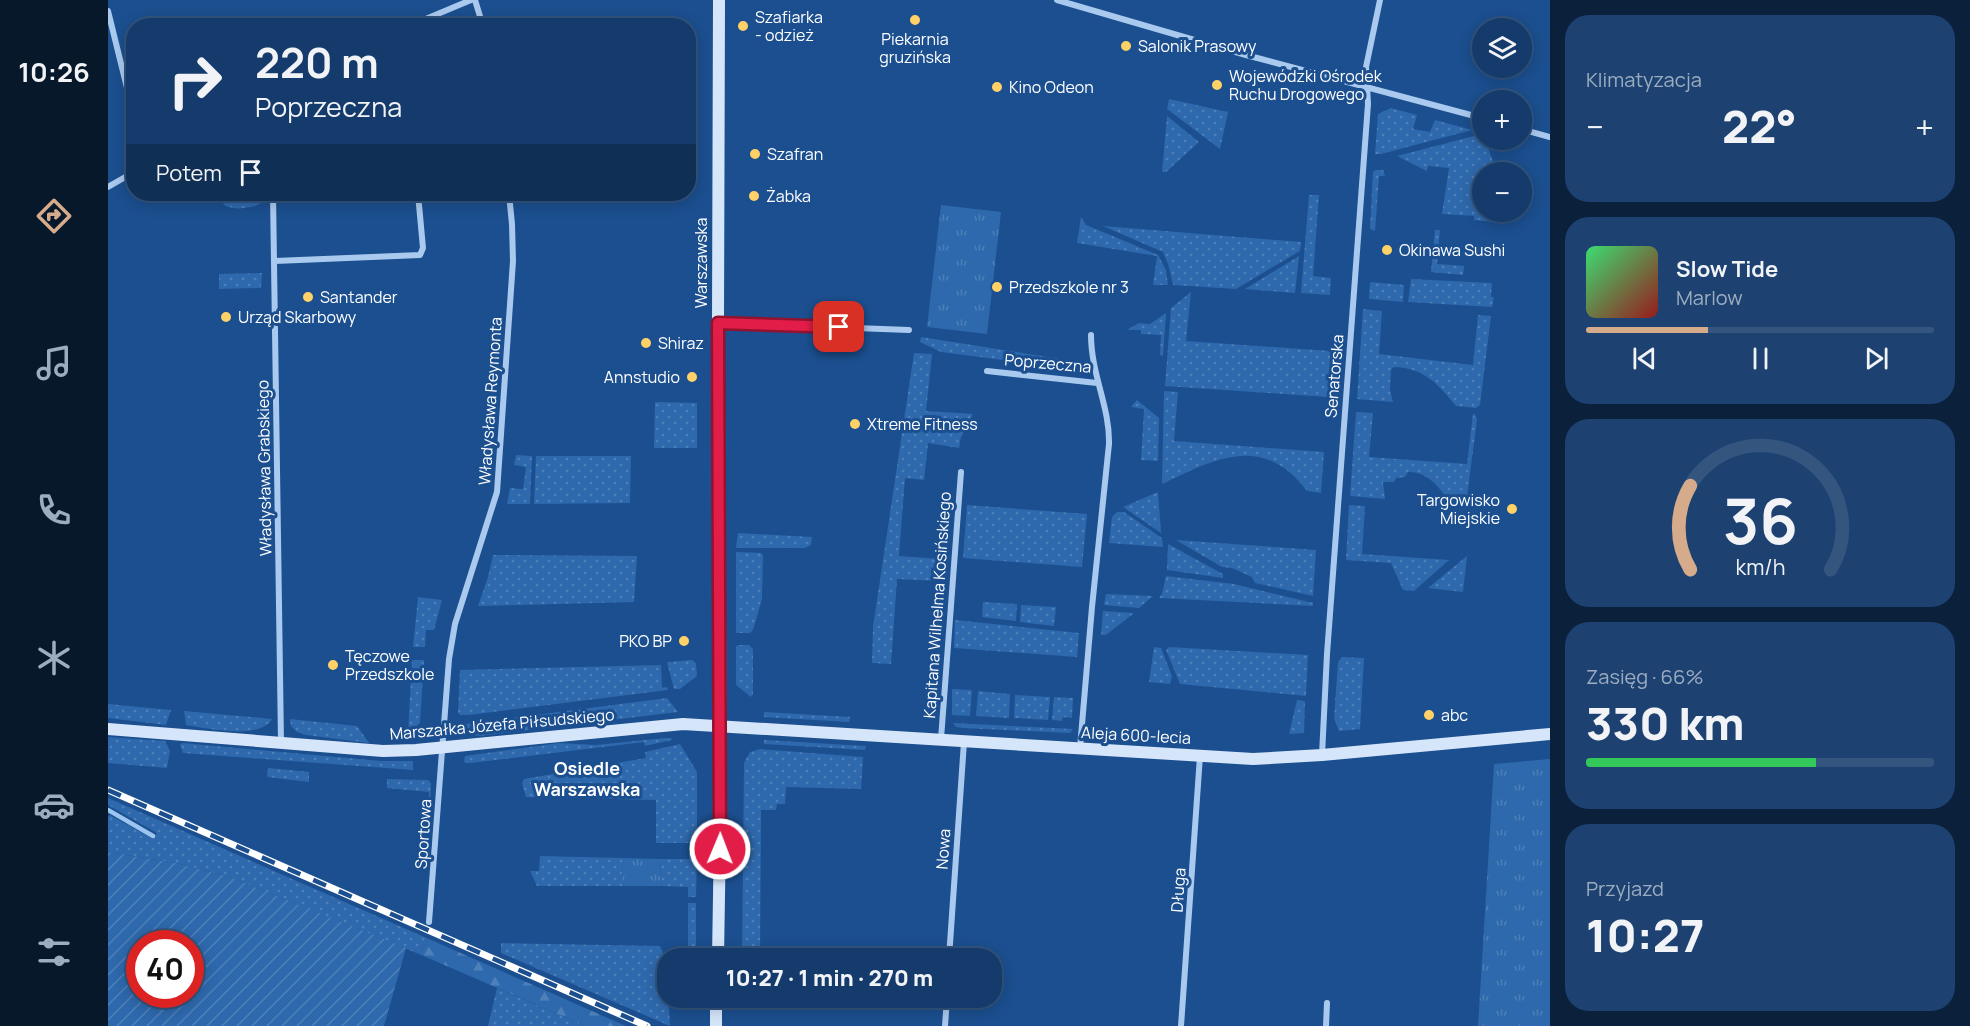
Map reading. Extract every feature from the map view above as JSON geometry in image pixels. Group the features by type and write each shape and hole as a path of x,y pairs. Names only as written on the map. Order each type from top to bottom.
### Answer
{"main road":[{"name":"Warszawska","path":"718,948 721,771 719,725 719,0"},
{"name":"Marszałka Józefa Piłsudskiego","path":"108,729 382,751 442,748 642,727 683,724 719,725"},
{"name":"Aleja 600-lecia","path":"719,725 1253,759 1322,755 1550,734"},
{"path":"716,1008 716,1026"}],"street":[{"path":"429,18 473,0 480,18"},
{"path":"1057,0 1246,55 1472,115"},
{"name":"Senatorska","path":"1322,755 1327,654 1368,104 1366,67 1380,0"},
{"path":"108,10 126,83"},
{"path":"1532,132 1550,136"},
{"path":"108,187 126,177"},
{"name":"Władysława Grabskiego","path":"273,201 281,742"},
{"path":"275,261 420,255 423,248 419,201"},
{"name":"Władysława Reymonta","path":"442,748 451,642 496,492 501,451 513,261 510,201"},
{"path":"718,323 909,330"},
{"name":"Poprzeczna","path":"987,371 1097,383 1091,335"},
{"path":"1080,749 1090,623 1110,444 1110,425 1097,383"},
{"name":"Kapitana Wilhelma Kosińskiego","path":"941,739 961,472"},
{"name":"Nowa","path":"950,948 964,741"},
{"name":"Sportowa","path":"429,922 442,748"},
{"name":"Długa","path":"1181,1026 1200,755"},
{"path":"1326,1026 1327,1003"},
{"path":"945,1026 946,1008"}],"green space":[{"path":"1169,99 1228,112 1220,149 1167,109"},
{"path":"1391,108 1417,115 1413,129 1430,132 1435,120 1472,130 1375,154 1378,114"},
{"path":"1167,116 1199,142 1166,172 1162,172"},
{"path":"1472,137 1472,150 1489,150 1493,162 1472,162 1472,216 1442,214 1449,168 1428,166 1427,171 1397,156"},
{"path":"1383,170 1385,176 1379,176 1375,231 1370,229 1373,172"},
{"path":"1309,195 1319,195 1313,276 1331,278 1330,295 1301,293"},
{"path":"223,201 263,201 246,208 224,205"},
{"path":"941,205 1001,212 987,334 927,327"},
{"path":"1081,217 1086,225 1158,255 1166,270 1168,285 1153,285 1157,256 1077,243"},
{"path":"1103,226 1301,242 1300,251 1236,289 1173,285 1163,252"},
{"path":"1435,230 1440,230 1437,264 1464,266 1463,275 1431,272"},
{"path":"1299,256 1295,293 1245,289"},
{"path":"262,273 261,288 219,289 219,274"},
{"path":"1411,279 1492,283 1491,297 1494,297 1492,307 1408,302"},
{"path":"1370,282 1404,285 1403,302 1369,299"},
{"path":"1191,292 1186,341 1331,351 1328,397 1165,386 1171,308"},
{"path":"1363,309 1382,311 1379,354 1473,365 1478,315 1491,316 1480,405 1476,408 1456,406 1443,391 1422,374 1414,370 1394,367 1391,370 1390,390 1393,402 1357,399"},
{"path":"1166,313 1163,356 1160,355 1161,335 1141,334 1141,330 1127,330 1139,323 1150,324"},
{"path":"921,337 1060,359 1060,364 1056,367 941,352 920,342"},
{"path":"914,353 932,354 926,411 973,414 961,437 959,448 928,443 924,480 905,478 899,556 941,559 940,581 897,579 891,664 872,663 873,627"},
{"path":"1164,391 1178,392 1174,441 1324,452 1321,493 1307,491 1290,473 1273,462 1256,456 1220,459 1162,484"},
{"path":"1137,400 1159,418 1158,461 1141,460 1144,409 1131,407"},
{"path":"655,402 697,403 697,448 654,448"},
{"path":"1356,412 1373,413 1369,457 1467,464 1473,414 1475,414 1477,419 1466,505 1450,504 1433,482 1415,472 1408,472 1405,477 1396,478 1394,482 1383,482 1385,499 1350,496"},
{"path":"516,455 532,456 530,504 507,504 510,488 523,489 526,467 514,465"},
{"path":"536,456 631,456 630,503 534,504"},
{"path":"1158,492 1161,533 1123,507"},
{"path":"967,505 1087,514 1082,567 963,558"},
{"path":"1349,505 1365,506 1362,554 1449,560 1414,591 1403,590 1391,563 1346,560"},
{"path":"1117,512 1124,512 1162,538 1163,547 1109,543 1112,517"},
{"path":"738,533 812,537 811,545 805,548 736,548"},
{"path":"1176,540 1316,550 1313,596 1255,583 1252,577 1232,568 1222,567"},
{"path":"1168,544 1223,574 1223,578 1167,570"},
{"path":"736,552 763,555 762,599 753,630 750,633 736,633"},
{"path":"493,555 637,556 634,602 478,606"},
{"path":"1467,556 1463,592 1428,588"},
{"path":"1166,576 1234,584 1313,603 1313,606 1159,598"},
{"path":"1106,594 1153,596 1139,608 1104,605"},
{"path":"418,597 442,600 434,630 426,630 425,647 413,647"},
{"path":"983,602 1017,604 1016,621 982,617"},
{"path":"1021,605 1056,607 1054,626 1020,622"},
{"path":"1103,611 1134,613 1106,635 1101,635"},
{"path":"955,620 1079,633 1077,657 954,648"},
{"path":"749,645 753,649 753,694 751,697 736,685 736,646"},
{"path":"1154,647 1161,648 1172,676 1170,684 1149,682"},
{"path":"1169,647 1308,655 1306,696 1180,684 1166,650"},
{"path":"1342,657 1364,658 1360,729 1339,731 1334,718 1338,662"},
{"path":"412,660 424,660 420,723 408,733"},
{"path":"692,660 696,663 697,676 680,689 674,689 667,662"},
{"path":"661,665 662,688 667,687 668,690 469,715 458,713 460,670"},
{"path":"952,689 972,690 970,716 952,715"},
{"path":"978,691 1010,694 1009,718 976,716"},
{"path":"1015,695 1050,697 1048,720 1014,718"},
{"path":"1054,697 1073,698 1072,718 1063,717 1062,721 1052,720"},
{"path":"667,698 678,712 479,736 469,734 458,725"},
{"path":"1297,700 1305,701 1304,733 1289,734"},
{"path":"108,704 171,710 166,725 108,718"},
{"path":"184,711 272,719 257,729 219,730 186,725"},
{"path":"764,712 850,717 849,722 764,717"},
{"path":"290,719 357,726 369,743 306,735 297,732 291,726"},
{"path":"953,723 1073,729 1070,733 963,728 956,727"},
{"path":"108,737 165,741 170,751 167,768 108,763"},
{"path":"665,738 672,740 645,746 644,742 471,763 465,763 464,760 465,756 559,743 596,745"},
{"path":"764,740 866,746 865,750 764,744"},
{"path":"182,743 381,761 413,761 413,770 183,753 180,745"},
{"path":"680,744 697,772 697,847 689,846 689,843 656,843 656,800 526,797 522,783 524,779 646,758 645,752"},
{"path":"760,749 863,757 861,789 786,787 785,804 777,804 776,810 761,810 760,948 742,948 744,763 750,752"},
{"path":"1550,759 1550,1026 1478,1026 1494,764"},
{"path":"268,768 309,772 309,782 267,777"},
{"path":"387,779 428,780 431,783 430,816 428,816 429,792 387,788"},
{"path":"108,798 429,939 419,954 230,877 176,863 108,852 108,817 110,815 153,839 157,833 108,805"},
{"path":"108,852 176,863 230,877 406,948 384,1026 108,1026"},
{"path":"689,852 697,852 696,897 688,897 688,887 660,886 661,859 689,859"},
{"path":"540,856 623,858 622,886 537,886 530,871 539,871"},
{"path":"623,858 661,859 660,886 622,886"},
{"path":"688,903 696,903 696,948 688,948"},
{"path":"429,939 626,1026 585,1026 419,954"},
{"path":"501,943 660,946 661,948 657,948 657,1008 669,1008 670,1026 501,953"},
{"path":"497,988 585,1026 488,1026"}],"waterway":[{"path":"108,810 153,836"}],"railway":[{"path":"108,790 647,1026"}],"place":[{"name":"Piekarnia gruzińska","path":"915,20"},
{"name":"Szafiarka - odzież","path":"743,26"},
{"name":"Salonik Prasowy","path":"1126,46"},
{"name":"Wojewódzki Ośrodek Ruchu Drogowego","path":"1217,85"},
{"name":"Kino Odeon","path":"997,87"},
{"name":"Szafran","path":"755,154"},
{"name":"Żabka","path":"754,196"},
{"name":"Okinawa Sushi","path":"1387,250"},
{"name":"Przedszkole nr 3","path":"997,287"},
{"name":"Santander","path":"308,297"},
{"name":"Urząd Skarbowy","path":"226,317"},
{"name":"Shiraz","path":"646,343"},
{"name":"Annstudio","path":"692,377"},
{"name":"Xtreme Fitness","path":"855,424"},
{"name":"Targowisko Miejskie","path":"1512,509"},
{"name":"PKO BP","path":"684,641"},
{"name":"Tęczowe Przedszkole","path":"333,665"},
{"name":"abc","path":"1429,715"}],"district":[{"name":"Osiedle Warszawska","path":"587,779"}],"route":[{"path":"720,849 718,323 839,327"}]}
